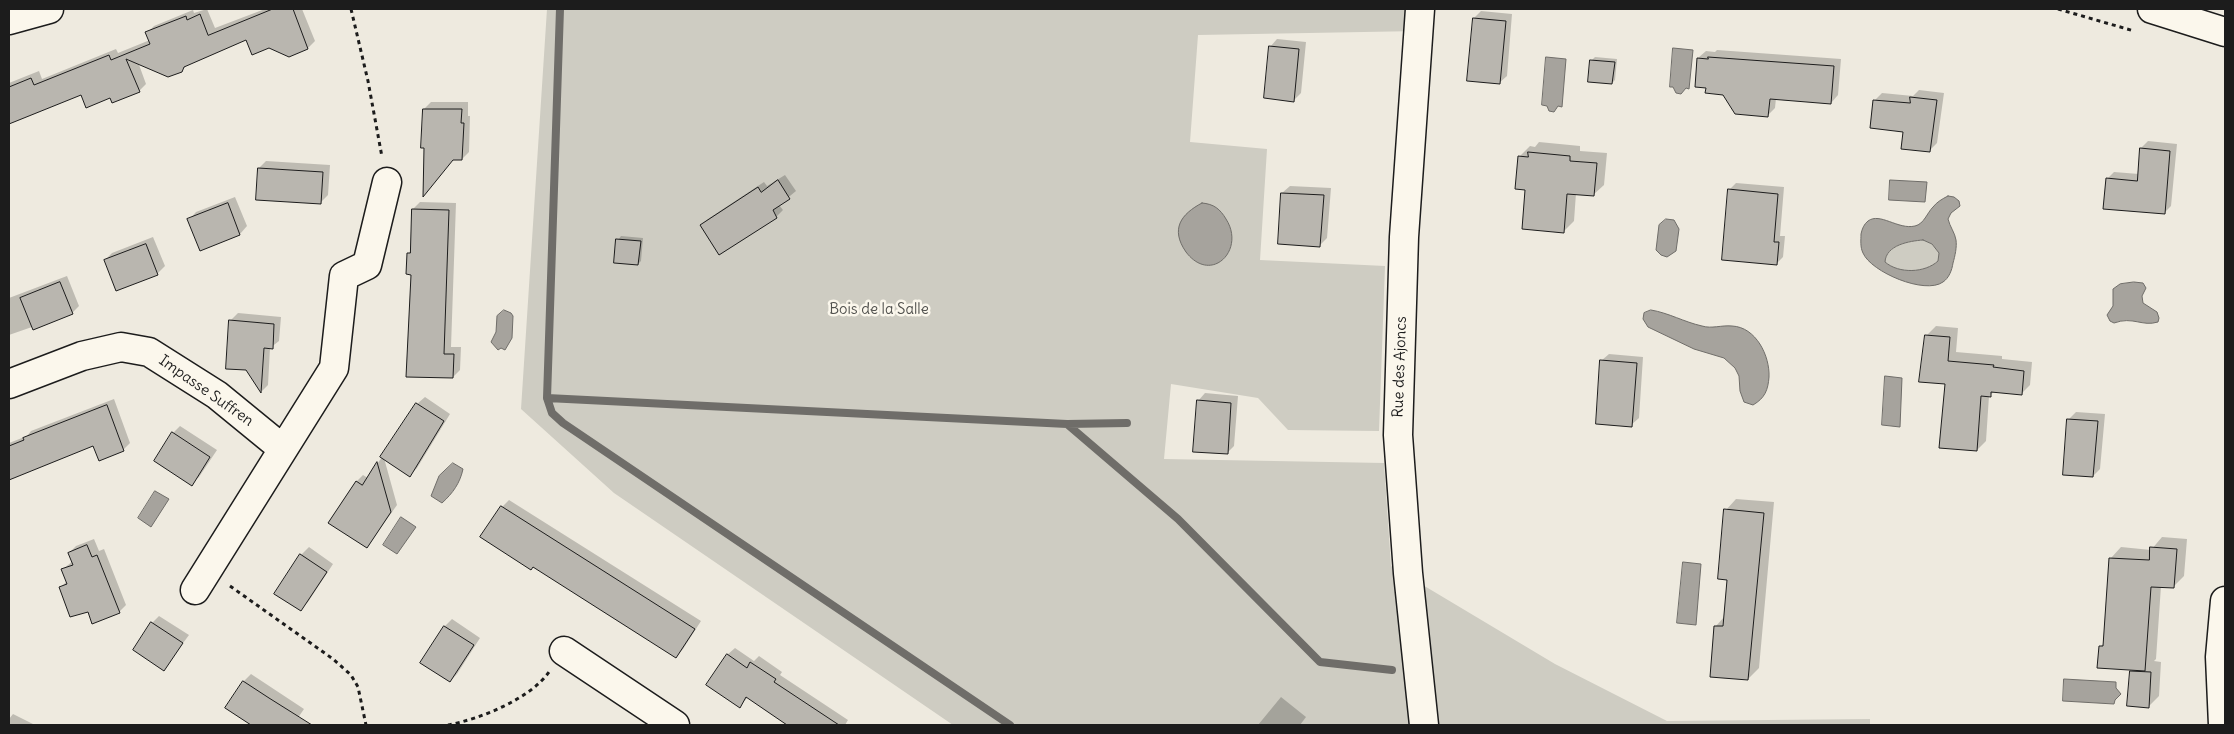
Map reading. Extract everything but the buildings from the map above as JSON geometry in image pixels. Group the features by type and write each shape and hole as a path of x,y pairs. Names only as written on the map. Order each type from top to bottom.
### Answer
{"street":[{"path":"9,20 49,9"},
{"name":"Rue des Ajoncs","path":"1420,9 1404,236 1398,435 1408,573 1424,725"},
{"path":"2152,9 2219,23"},
{"path":"201,580 334,368 344,276 367,265 387,182"},
{"name":"Impasse Suffren","path":"9,384 82,356 121,347 149,352 216,395 283,449"},
{"path":"2224,722 2220,657 2225,601"},
{"path":"564,651 675,725"}],"path":[{"path":"351,9 368,81 387,182"},
{"path":"201,580 333,659 351,674 358,687 366,725"},
{"path":"448,725 507,706 541,683 564,651"}],"green space":[{"name":"Bois de la Salle","path":"547,9 1420,9 1419,31 1198,35 1190,142 1267,149 1260,260 1385,266 1379,431 1288,430 1258,398 1171,384 1164,459 1384,463 1391,566 1555,664 1667,721 1870,719 1870,725 953,725 614,493 521,409"},
{"path":"1923,240 1932,244 1939,253 1938,261 1933,265 1919,270 1904,270 1897,269 1885,262 1887,256 1894,248 1911,241"}],"shaded area":[{"path":"1673,48 1693,50 1689,89 1686,88 1681,94 1676,93 1673,87 1670,87"},
{"path":"1546,57 1566,59 1562,107 1558,106 1554,112 1549,111 1547,106 1542,105"},
{"path":"1890,180 1927,182 1925,202 1889,200"},
{"path":"1948,196 1954,197 1959,201 1960,206 1951,213 1948,219 1955,237 1956,246 1952,268 1949,276 1943,282 1924,286 1912,284 1887,274 1868,260 1862,251 1861,234 1864,225 1868,221 1878,219 1902,226 1915,226 1923,221 1936,204","holes":["1923,240 1932,244 1939,253 1938,261 1926,268 1919,270 1897,269 1885,262 1889,252 1899,245"]},
{"path":"1202,203 1219,210 1226,219 1231,231 1232,242 1229,252 1223,260 1215,264 1206,265 1196,261 1186,252 1179,236 1178,229 1183,217"},
{"path":"1666,219 1674,220 1679,229 1676,251 1667,257 1661,255 1656,250 1659,225"},
{"path":"2143,283 2146,288 2142,296 2143,303 2157,312 2158,322 2121,321 2114,323 2110,321 2107,315 2113,306 2113,289 2120,284"},
{"path":"504,310 513,316 512,338 505,350 501,348 498,350 491,342 496,332 497,316"},
{"path":"1651,310 1706,327 1732,326 1748,331 1760,344 1767,360 1769,382 1763,396 1753,405 1744,402 1740,391 1739,376 1735,368 1724,358 1694,349 1648,327 1643,319 1644,313"},
{"path":"1885,376 1902,378 1900,427 1882,425"},
{"path":"453,463 463,469 462,474 456,487 442,503 431,496 439,476"},
{"path":"155,491 169,499 151,527 138,518"},
{"path":"401,517 416,527 397,554 383,545"},
{"path":"1683,562 1701,564 1696,625 1677,623"},
{"path":"2064,679 2116,682 2116,688 2121,694 2114,704 2063,701"}],"waterway":[{"path":"560,9 547,398 552,413 563,423 1010,725"},
{"path":"547,398 1067,424 1178,519 1320,662 1392,670"},
{"path":"1067,424 1127,423"}]}
